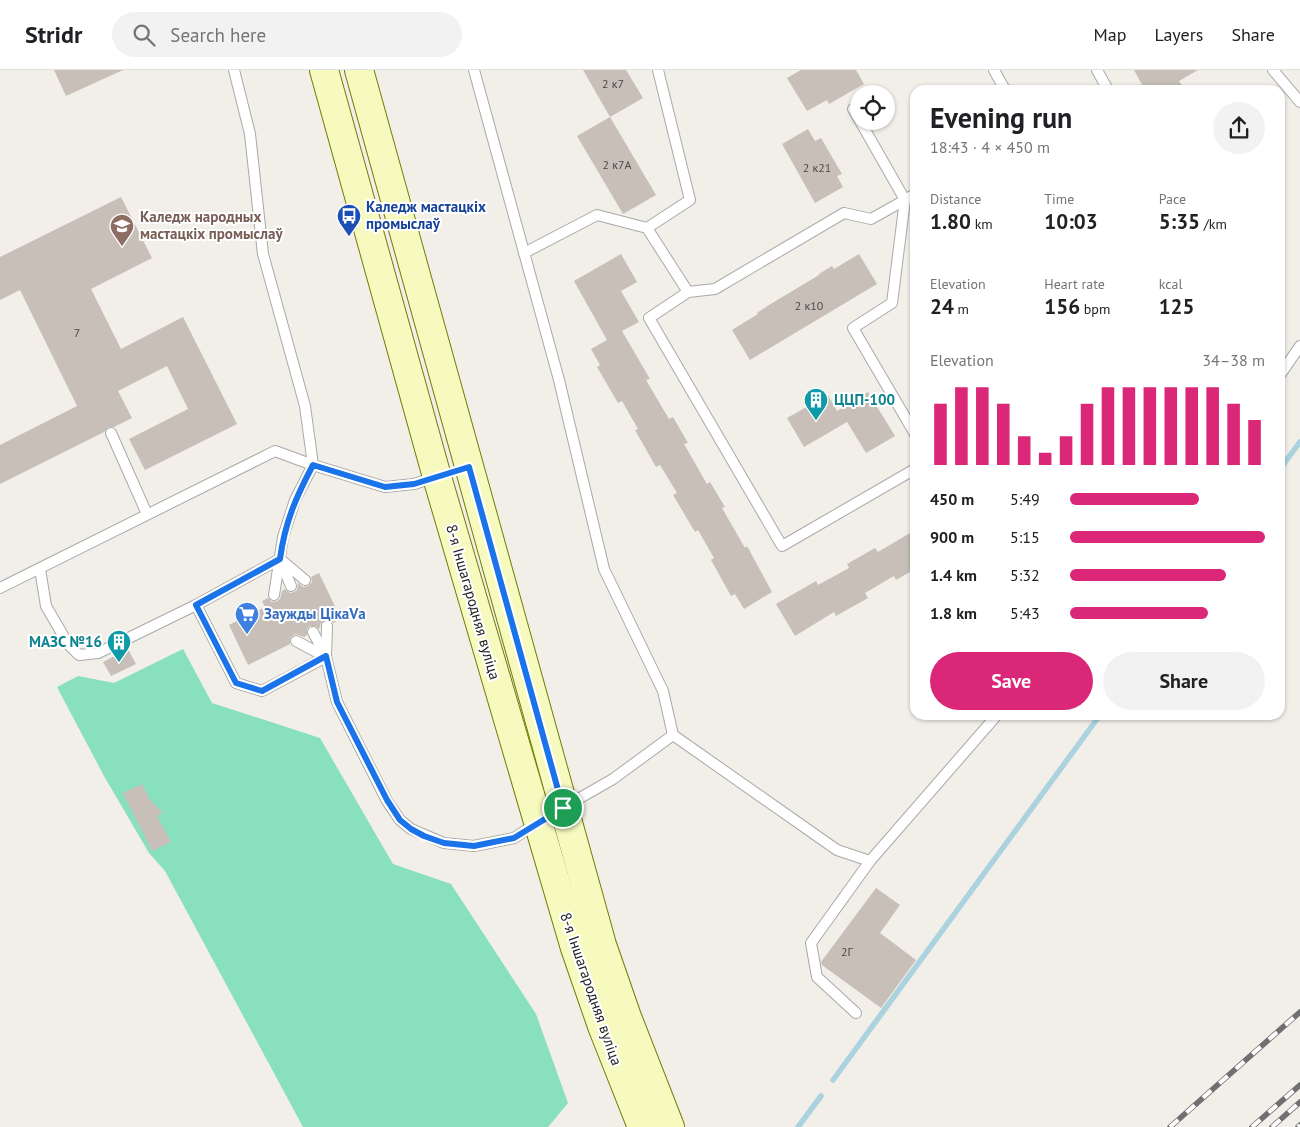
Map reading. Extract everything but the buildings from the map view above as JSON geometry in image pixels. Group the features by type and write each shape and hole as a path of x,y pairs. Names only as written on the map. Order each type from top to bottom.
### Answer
{"main road":[{"name":"8-я Іншагародняя вуліца","path":"324,70 437,477 575,948 596,1008 646,1113 670,1127"},
{"name":"8-я Іншагародняя вуліца","path":"359,70 563,808 602,945 627,1017 646,1113"},
{"path":"437,477 469,467"},
{"path":"538,822 563,808"}],"lane":[{"path":"234,70 250,134 263,254 305,406 313,465 295,500 283,537 274,595"},
{"path":"474,70 559,380 604,569 662,691 673,735 837,850 870,861"},
{"path":"647,228 690,200 658,70"},
{"path":"994,70 1002,85"},
{"path":"1097,70 1105,85"},
{"path":"1274,70 1300,102"},
{"path":"865,130 905,200 892,303 853,328 910,425"},
{"path":"910,197 871,219 844,213 715,289 688,292 649,318 782,546 910,471"},
{"path":"905,200 910,202"},
{"path":"524,253 597,215 647,228 688,292"},
{"path":"1285,368 1300,346"},
{"path":"111,433 147,514"},
{"path":"1,586 40,569 275,451 385,487 414,484 437,477"},
{"path":"280,559 305,580"},
{"path":"280,559 291,586"},
{"path":"40,569 46,606 68,644 79,655 98,653 196,605 280,559"},
{"path":"196,605 236,683 262,691 326,656"},
{"path":"326,656 327,626"},
{"path":"314,632 326,656 337,702 387,800 400,820 424,836 444,843 474,846 514,838 538,822"},
{"path":"296,641 326,656"},
{"path":"856,1013 817,977 811,943 870,861 993,720"},
{"path":"563,808 613,779 673,735"}],"green space":[{"path":"183,649 212,703 320,738 393,864 451,884 536,1014 568,1103 548,1127 303,1127 165,871 149,853 104,776 57,687 78,676 114,683"}],"waterway":[{"path":"1285,462 1300,442"},
{"path":"833,1080 1096,720"},
{"path":"798,1127 821,1096"}],"railway":[{"path":"1170,1127 1300,1012"},
{"path":"1252,1127 1300,1085"},
{"path":"1272,1127 1300,1102"}],"place":[{"name":"Каледж мастацкіх промыслаў","path":"349,237"},
{"name":"Каледж народных мастацкіх промыслаў","path":"122,247"},
{"name":"ЦЦП-100","path":"816,421"},
{"name":"Заужды ЦікаVа","path":"247,635"},
{"name":"МАЗС №16","path":"119,663"}],"route":[{"path":"313,465 385,487 414,484 469,467 563,808 514,838 474,846 444,843 424,836 400,820 387,800 337,702 326,656 262,691 236,683 196,605 280,559 283,537 295,500 313,465"}]}
